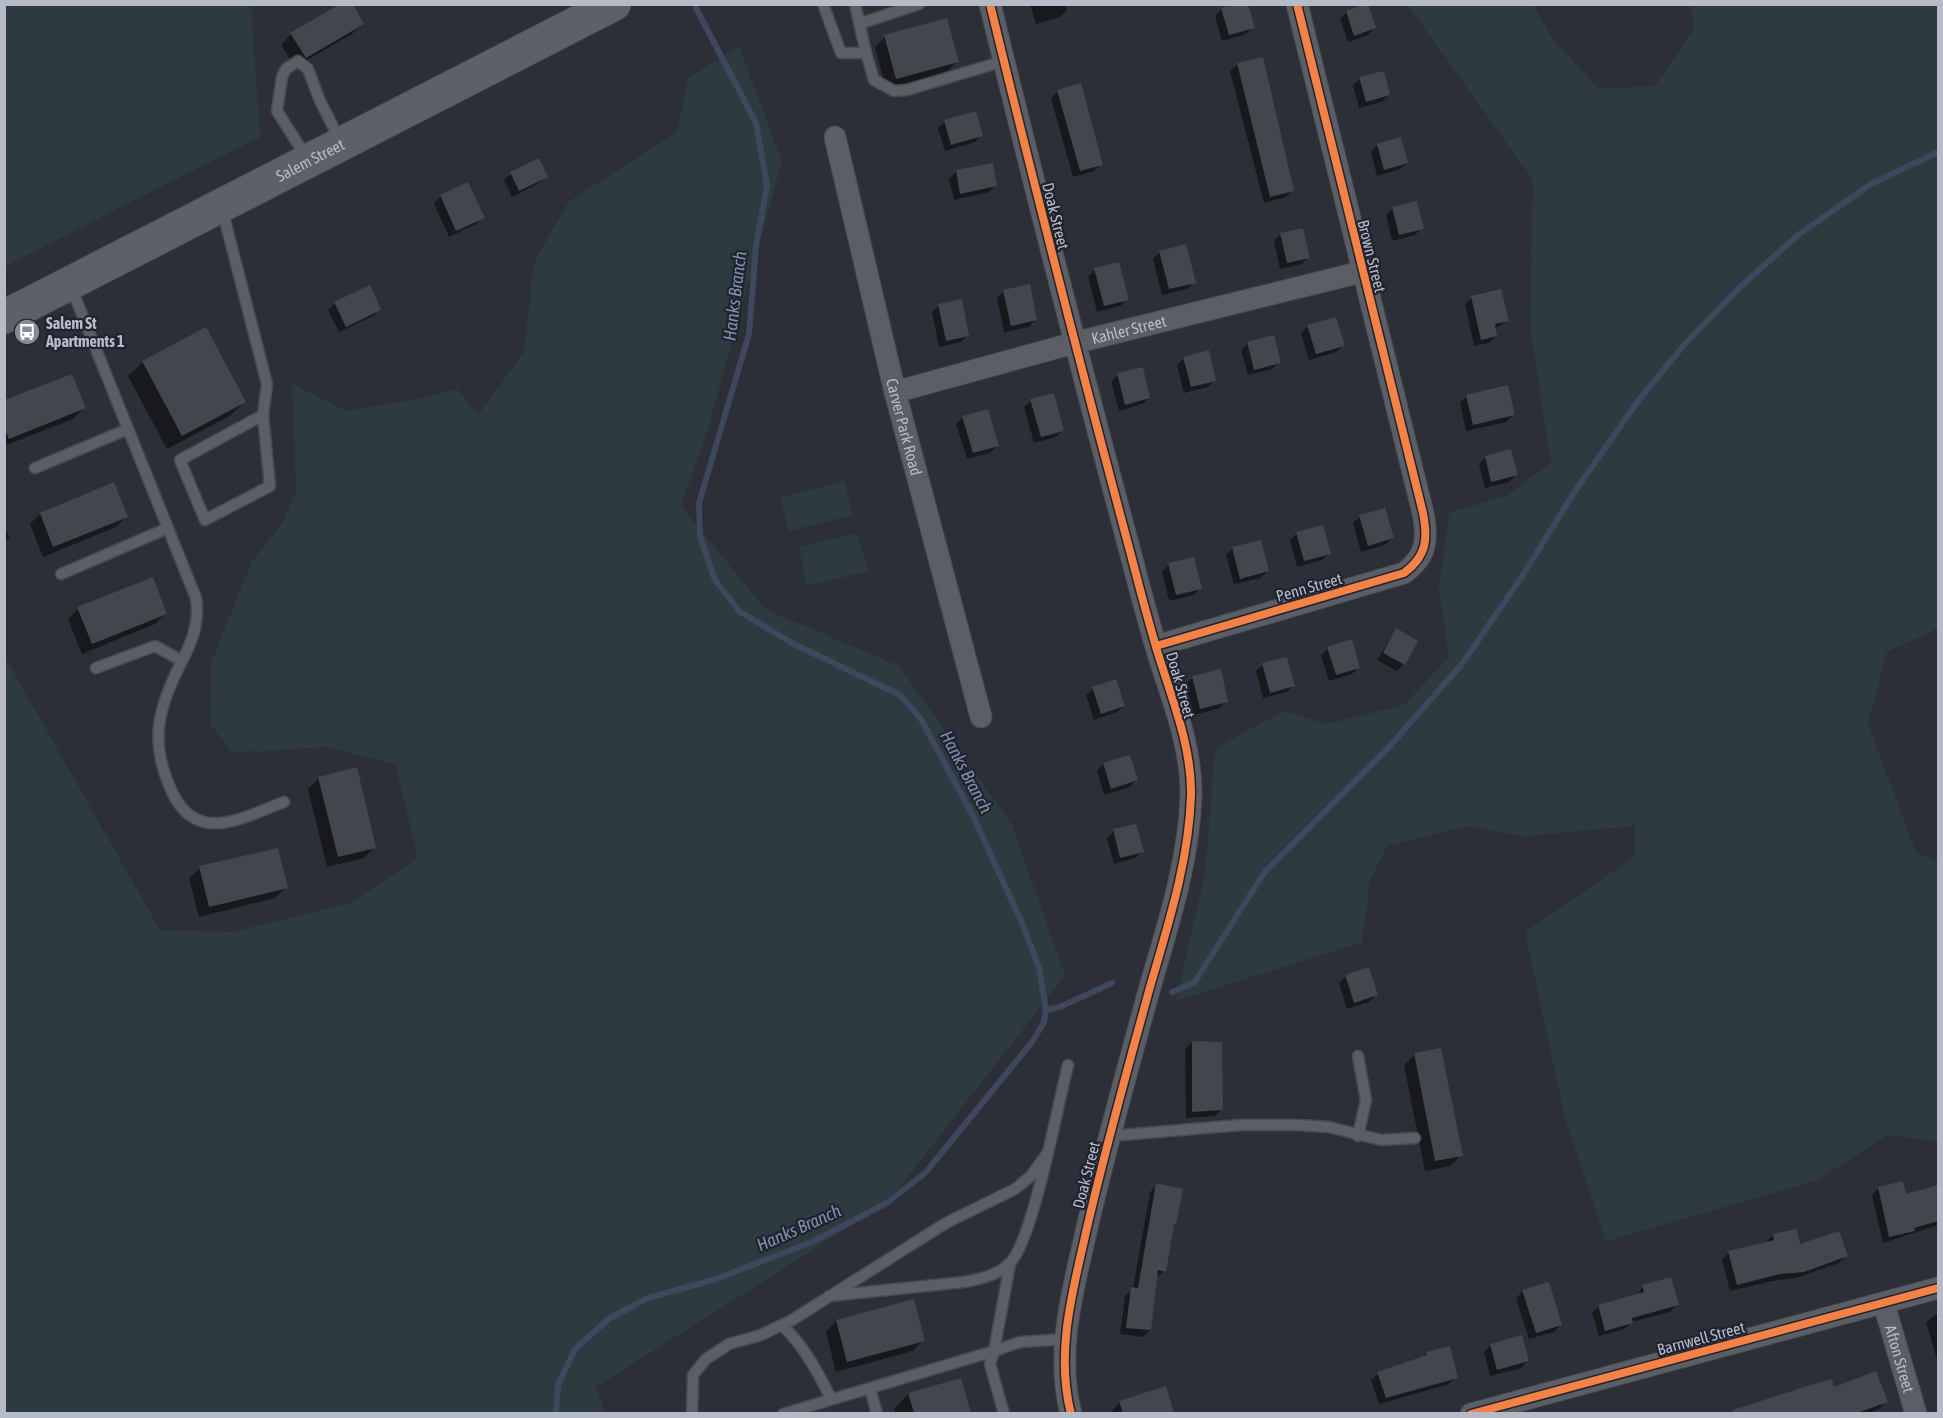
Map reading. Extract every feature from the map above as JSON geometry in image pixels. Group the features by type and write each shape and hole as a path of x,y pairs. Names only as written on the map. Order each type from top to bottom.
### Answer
{"main road":[{"name":"Salem Street","path":"4,317 342,144 596,8"}],"street":[{"name":"Doak Street","path":"990,4 1074,343 1156,646 1176,710 1188,764 1191,792 1189,822 1173,906 1110,1136 1073,1290 1066,1339 1065,1369 1071,1413"},
{"name":"Brown Street","path":"1297,4 1361,272 1423,513"},
{"name":"Carver Park Road","path":"835,137 895,392 981,717"},
{"name":"Kahler Street","path":"895,392 1074,343 1361,272"},
{"name":"Penn Street","path":"1156,646 1404,573 1422,556 1426,543 1423,513"},
{"name":"Barnwell Street","path":"1471,1413 1938,1288"},
{"name":"Afton Street","path":"1884,1304 1916,1413"}],"lane":[{"path":"823,4 841,53 866,53"},
{"path":"855,4 874,80 894,91 907,90 1004,61"},
{"path":"858,21 919,4"},
{"path":"308,161 277,111 282,77 286,69 298,61 308,69 320,101 342,144"},
{"path":"222,206 267,384 263,415 270,486 205,520 180,460 263,415"},
{"path":"70,284 196,598 198,615 194,636 159,717 158,749 165,777 180,807 194,819 208,824 227,822 284,802"},
{"path":"35,468 128,429"},
{"path":"62,574 168,528"},
{"path":"96,668 155,646 182,661"},
{"path":"1358,1056 1366,1100 1358,1136"},
{"path":"826,1297 964,1282 983,1278 1010,1264 1019,1252 1028,1225 1068,1065"},
{"path":"1110,1136 1240,1125 1329,1127 1381,1140 1415,1138"},
{"path":"692,1413 693,1375 706,1359 729,1344 782,1325 907,1250 946,1223 1015,1189 1031,1176 1046,1155"},
{"path":"1004,1413 990,1364 1010,1264"},
{"path":"782,1325 815,1366 831,1399"},
{"path":"783,1413 1020,1342 1066,1339"},
{"path":"870,1388 877,1413"}],"shaded area":[{"path":"5,4 251,5 260,137 5,266"},
{"path":"1408,5 1534,5 1551,37 1599,89 1655,86 1694,29 1691,5 1938,5 1938,628 1887,652 1868,724 1916,852 1938,862 1938,1141 1887,1135 1818,1180 1606,1241 1565,1118 1525,932 1634,857 1635,826 1524,836 1467,826 1387,846 1370,880 1362,942 1176,1001 1205,874 1215,749 1283,711 1327,724 1404,705 1449,657 1439,589 1449,513 1508,495 1551,462 1530,328 1533,180"},
{"path":"739,46 782,161 708,429 681,506 765,609 899,666 1012,825 1065,976 887,1203 596,1387 605,1413 5,1413 5,657 160,930 232,932 350,903 418,858 395,764 327,747 233,753 210,724 211,663 252,561 282,524 296,492 292,384 347,411 419,399 457,389 478,415 524,352 534,263 568,202 677,132 688,78"},
{"path":"844,481 853,515 789,531 780,498"},
{"path":"857,533 869,571 806,586 799,547"}],"building":[{"path":"340,4 353,4 364,24 306,58 290,33"},
{"path":"1233,4 1248,4 1255,28 1229,35 1221,8"},
{"path":"1368,4 1376,28 1354,36 1346,11"},
{"path":"947,18 959,62 896,79 884,35"},
{"path":"1263,57 1294,191 1270,197 1237,63"},
{"path":"1384,71 1390,95 1366,102 1359,77"},
{"path":"1081,83 1103,165 1080,171 1057,90"},
{"path":"976,111 983,136 951,145 944,120"},
{"path":"1401,137 1408,163 1384,170 1377,144"},
{"path":"539,158 548,177 519,191 510,172"},
{"path":"993,163 997,186 960,194 956,170"},
{"path":"468,182 485,218 456,231 440,195"},
{"path":"1417,201 1424,229 1399,235 1392,207"},
{"path":"1303,228 1310,258 1287,263 1280,233"},
{"path":"1186,244 1196,283 1169,289 1159,251"},
{"path":"1119,262 1129,300 1104,306 1094,268"},
{"path":"1030,284 1037,320 1011,326 1003,290"},
{"path":"370,285 381,310 346,327 334,302"},
{"path":"1501,289 1509,321 1495,324 1497,336 1481,340 1471,296"},
{"path":"962,299 969,336 946,341 938,304"},
{"path":"1336,317 1345,346 1316,354 1307,325"},
{"path":"206,327 246,402 182,436 142,361"},
{"path":"1274,335 1281,363 1254,370 1247,342"},
{"path":"1209,350 1216,381 1191,387 1183,357"},
{"path":"1143,367 1150,398 1125,405 1117,373"},
{"path":"72,374 86,408 9,439 4,427 4,400"},
{"path":"1508,385 1515,415 1473,425 1466,395"},
{"path":"1054,393 1064,431 1041,437 1030,399"},
{"path":"988,409 999,446 973,453 962,416"},
{"path":"1511,449 1518,475 1491,482 1485,456"},
{"path":"114,482 128,517 53,547 40,513"},
{"path":"1385,508 1394,538 1368,546 1359,515"},
{"path":"1323,525 1331,554 1304,561 1296,532"},
{"path":"1261,540 1269,571 1240,579 1232,547"},
{"path":"1194,557 1202,589 1176,595 1168,563"},
{"path":"153,577 167,614 92,644 77,607"},
{"path":"1396,628 1418,641 1405,665 1383,653"},
{"path":"1352,639 1360,668 1336,675 1327,647"},
{"path":"1287,657 1295,686 1270,693 1262,663"},
{"path":"1221,669 1228,702 1200,709 1192,676"},
{"path":"1116,679 1125,706 1101,714 1092,687"},
{"path":"1130,755 1138,780 1111,789 1103,763"},
{"path":"357,767 376,848 338,857 318,777"},
{"path":"1136,824 1144,852 1120,858 1113,829"},
{"path":"278,848 288,888 209,907 199,866"},
{"path":"1369,967 1378,995 1354,1003 1345,975"},
{"path":"1192,1041 1222,1042 1223,1110 1192,1112"},
{"path":"1441,1048 1463,1156 1435,1161 1414,1053"},
{"path":"1903,1181 1906,1194 1938,1185 1938,1221 1914,1228 1915,1231 1889,1237 1878,1187"},
{"path":"1156,1183 1183,1189 1176,1224 1174,1224 1166,1272 1158,1270 1151,1330 1126,1328 1131,1287 1138,1288"},
{"path":"1797,1229 1800,1244 1839,1231 1848,1256 1804,1272 1780,1274 1737,1285 1728,1251 1774,1240 1773,1234"},
{"path":"1671,1277 1679,1305 1632,1318 1633,1323 1605,1331 1598,1305 1644,1292 1642,1285"},
{"path":"1549,1282 1562,1325 1536,1333 1522,1290"},
{"path":"914,1299 925,1341 847,1362 836,1320"},
{"path":"1522,1335 1529,1361 1497,1370 1490,1344"},
{"path":"1450,1346 1458,1378 1386,1398 1377,1372 1427,1355 1426,1352"},
{"path":"1876,1371 1888,1402 1857,1413 1734,1413 1733,1410 1832,1379 1834,1387"},
{"path":"961,1378 971,1413 914,1413 908,1393"},
{"path":"1166,1386 1174,1413 1123,1413 1119,1401"}],"waterway":[{"name":"Hanks Branch","path":"556,1414 558,1385 575,1349 610,1318 648,1298 716,1279 812,1242 887,1203 926,1172 1032,1042 1044,1022 1046,1010 1039,967 1022,923 974,818 921,719 900,695 792,643 740,612 715,580 700,536 699,503 749,334 756,246 767,186 756,123 696,8"},
{"path":"1172,992 1194,983 1264,873 1389,747 1462,664 1523,575 1575,491 1638,401 1684,345 1739,288 1798,235 1871,184 1938,152"},
{"path":"1046,1010 1060,1007 1112,983"}],"cycle path":[{"path":"990,4 1113,486 1184,739 1190,776 1189,820 1182,868 1107,1145 1070,1305 1065,1370 1071,1414"},
{"path":"1156,646 1404,573 1412,567 1424,546 1423,513 1297,4"},
{"path":"1471,1414 1938,1288"}],"place":[{"name":"Salem St Apartments 1","path":"27,332"}]}
